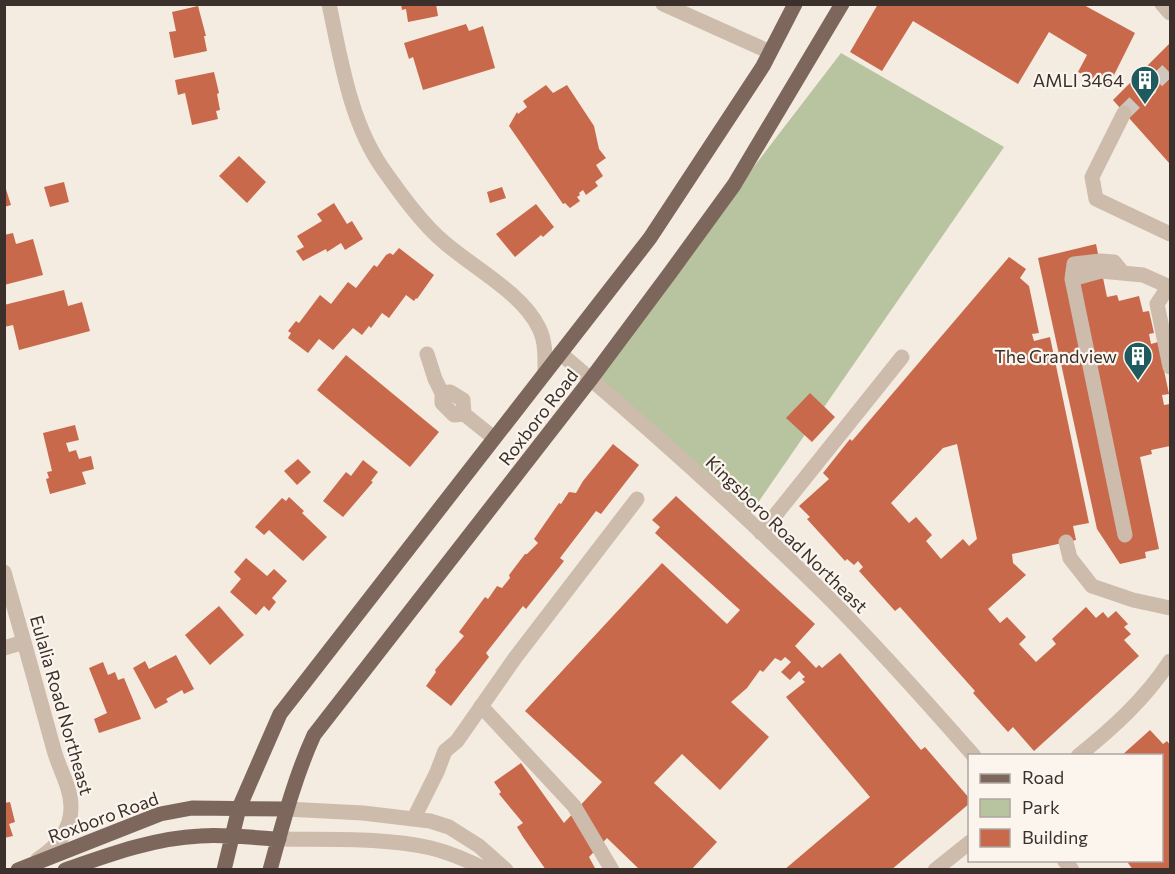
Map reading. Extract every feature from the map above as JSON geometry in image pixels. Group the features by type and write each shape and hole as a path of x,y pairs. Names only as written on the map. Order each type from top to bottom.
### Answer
{"main road":[{"name":"Roxboro Road","path":"239,808 280,714 650,238 770,52 795,4"},
{"name":"Roxboro Road","path":"22,868 160,814 192,808 286,809 302,761 314,735 591,380 734,184 842,4"},
{"path":"224,870 239,808"},
{"path":"270,870 286,809"},
{"name":"Roxboro Road","path":"65,870 99,858 169,840 199,836 279,839"}],"street":[{"path":"329,4 346,80 360,125 382,167 410,205 443,242 529,311 540,329 544,345 545,373"},
{"path":"663,4 770,52"},
{"path":"1162,4 1170,13"},
{"path":"1124,113 1092,177 1096,199 1170,234"},
{"path":"1125,535 1072,279 1074,264 1114,262 1123,273 1143,275 1170,287 1157,304 1170,367"},
{"name":"Kingsboro Road Northeast","path":"560,353 761,533 823,593 972,754"},
{"path":"427,354 442,393 442,403 454,415 464,414 494,438"},
{"path":"761,533 902,357"},
{"path":"414,818 445,751 457,741 515,658 637,499"},
{"path":"1066,542 1070,558 1092,586 1133,600 1170,608"},
{"name":"Eulalia Road Northeast","path":"4,572 57,760 69,791 71,806 70,819 56,846 22,868"},
{"path":"4,648 24,642"},
{"path":"1080,754 1113,728 1154,686 1170,662"},
{"path":"481,706 574,806 612,870"},
{"path":"286,809 414,818 449,827 479,846 506,870"},
{"path":"279,839 414,845 461,858 487,870"},
{"path":"935,870 968,843"}],"green space":[{"path":"841,53 1004,147 748,517 591,379"}],"building":[{"path":"401,4 436,4 438,16 408,22 406,9 402,10"},
{"path":"878,4 1082,4 1135,33 1108,87 1078,72 1087,55 1049,32 1018,84 913,21 882,71 850,52"},
{"path":"198,6 206,36 204,36 207,51 174,58 169,32 176,31 172,12"},
{"path":"466,24 469,31 483,26 495,68 423,90 413,57 409,59 404,43"},
{"name":"AMLI 3464","path":"1169,44 1170,46 1170,164 1113,100"},
{"path":"214,72 219,93 217,94 220,110 216,111 218,119 192,125 185,93 178,95 175,80"},
{"path":"546,85 553,93 567,85 594,126 599,149 606,158 596,165 603,176 595,182 598,186 586,195 583,190 579,193 577,197 580,201 570,208 565,203 563,204 509,126 517,112 518,114 527,107 523,101"},
{"path":"239,156 266,182 247,203 219,176"},
{"path":"64,182 69,202 50,207 44,187"},
{"path":"4,183 11,205 4,207"},
{"path":"502,187 506,198 490,203 487,192"},
{"path":"334,203 347,224 352,221 363,239 345,250 341,243 327,252 326,249 303,261 296,251 304,247 297,236 322,221 317,214"},
{"path":"536,204 554,227 515,257 496,234"},
{"path":"13,233 16,244 33,239 43,275 4,285 4,235"},
{"path":"1096,244 1107,297 1117,295 1119,301 1139,296 1143,312 1149,311 1154,333 1149,334 1151,344 1158,342 1169,394 1162,395 1164,405 1170,404 1170,446 1151,450 1152,454 1140,457 1159,549 1145,552 1146,558 1120,564 1097,529 1038,258"},
{"path":"399,248 434,275 417,299 414,301 406,295 389,318 382,313 371,328 369,326 362,335 353,328 333,350 319,339 308,353 288,338 291,333 288,331 296,321 299,323 320,295 331,304 348,282 356,288 374,265 377,267 386,255 390,253 393,255"},
{"path":"1009,257 1026,269 1020,278 1029,286 1039,333 1032,334 1034,341 1050,337 1089,523 1073,526 1076,540 1012,554 1013,563 1026,575 988,609 1000,623 1007,617 1026,637 1019,644 1036,662 1056,644 1052,639 1086,607 1096,618 1103,612 1108,618 1116,611 1128,624 1124,627 1131,634 1124,640 1139,656 1034,751 1013,727 1008,732 973,693 975,691 900,607 895,611 859,571 863,567 858,561 854,565 847,559 845,561 807,519 810,517 799,506 829,479 823,473 850,439 852,441","holes":["957,444 977,539 969,546 963,539 941,559 926,541 932,535 916,517 909,523 891,503 943,448"]},
{"path":"64,290 68,306 82,302 90,331 19,350 13,325 4,327 4,305"},
{"path":"346,355 439,432 410,467 317,390"},
{"path":"810,393 835,417 812,442 786,418"},
{"path":"75,425 79,440 66,443 69,452 76,450 79,459 91,456 94,469 82,472 86,484 50,494 46,479 49,478 47,472 52,471 43,433"},
{"path":"613,444 639,465 601,514 596,511 560,558 564,561 526,609 523,606 486,653 489,657 451,706 426,686 436,672 435,670 464,636 459,632 485,597 488,599 497,586 502,588 525,554 538,543 534,539 559,503 561,504 569,492 576,493"},
{"path":"298,459 311,472 297,485 284,471"},
{"path":"363,460 378,472 371,481 373,482 343,517 323,501 346,472 351,476"},
{"path":"676,496 815,624 795,646 816,668 819,665 822,668 840,653 921,750 925,747 968,797 968,805 891,870 784,870 870,797 786,697 805,682 802,679 805,677 799,671 790,680 781,672 791,662 785,657 781,661 775,658 763,672 760,670 747,688 731,702 769,737 720,790 682,754 654,783 717,842 691,870 640,870 607,838 589,857 596,870 546,870 517,827 523,823 499,794 501,792 494,782 521,763 564,823 602,782 525,711 662,563 727,624 740,610 655,533 660,527 652,520"},
{"path":"289,497 327,537 303,561 269,530 264,535 255,527 282,498 286,501"},
{"path":"246,558 267,576 274,569 287,581 272,598 276,602 269,611 264,606 256,615 230,592 241,579 234,572"},
{"path":"219,606 244,635 210,665 185,635"},
{"path":"176,655 194,689 184,694 182,690 166,699 168,702 155,709 133,668 145,661 149,669"},
{"path":"103,662 108,675 115,672 118,680 124,678 141,719 99,733 94,719 107,713 89,668"},
{"path":"1150,730 1163,744 1167,741 1170,745 1170,870 1133,870 1127,862 1163,862 1163,754 1123,754"},
{"path":"10,802 15,822 9,824 13,836 4,838 4,803"}],"tunnel":[{"path":"1124,113 1170,68"}],"place":[{"name":"AMLI 3464","path":"1145,106"},
{"name":"The Grandview","path":"1138,382"}]}
